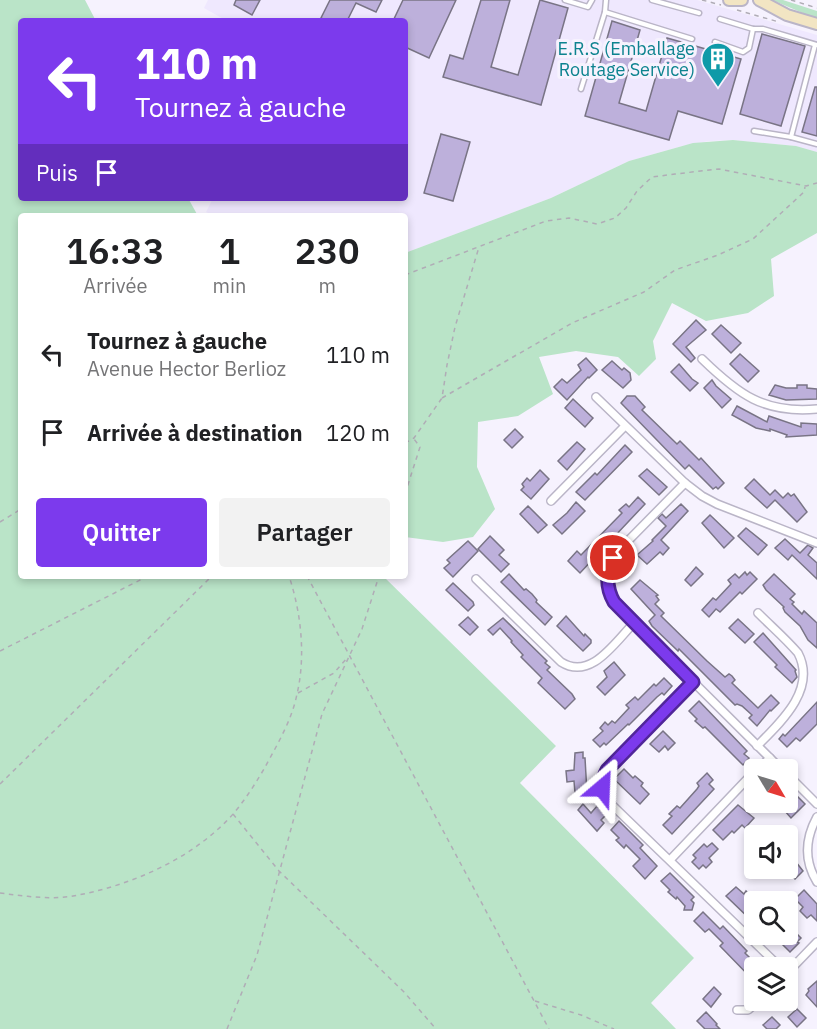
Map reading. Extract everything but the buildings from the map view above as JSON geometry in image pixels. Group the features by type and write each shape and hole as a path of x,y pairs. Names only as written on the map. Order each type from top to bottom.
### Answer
{"main road":[{"path":"729,5 742,0"},
{"path":"759,0 787,15 817,24"}],"street":[{"path":"702,359 735,389 758,401 792,409 817,409"},
{"path":"596,397 685,483 708,501 817,543"},
{"path":"551,501 625,426"},
{"path":"685,483 620,549 610,566 608,582 611,597 633,623 770,758"},
{"path":"476,579 561,662 571,666 583,667 594,663 633,623"},
{"path":"757,746 800,702 808,683 806,669 797,653 758,613"},
{"path":"693,682 607,770 602,783 604,793 609,802 770,957"},
{"path":"670,860 744,783"},
{"path":"798,785 817,804"},
{"path":"817,817 810,832 807,849 810,867 817,882"},
{"path":"798,962 817,942"},
{"path":"737,1010 744,1010"}],"lane":[{"path":"565,0 588,7 592,0"},
{"path":"581,89 605,12 606,0"},
{"path":"652,0 699,13"},
{"path":"605,12 692,39"},
{"path":"720,19 753,29 763,28 816,45 791,136"},
{"path":"715,42 743,52 749,48 753,29"},
{"path":"754,131 791,136 817,144"}],"path":[{"path":"704,0 729,5 785,24"},
{"path":"791,0 817,8"},
{"path":"408,274 546,221 569,218 597,224 615,218 652,177 719,169 806,186 817,183"},
{"path":"408,441 414,438 442,398 572,323 644,292 675,270 718,255 753,238 804,192 806,186"},
{"path":"442,398 455,327 479,247"},
{"path":"408,485 420,447 414,438"},
{"path":"0,522 18,511"},
{"path":"0,651 142,579"},
{"path":"0,784 210,579"},
{"path":"0,893 71,897 107,888 148,873 185,854 218,830 250,793 287,725 297,694 301,662 300,628 290,579"},
{"path":"309,579 549,1029"},
{"path":"227,1029 257,955 322,714 362,629 378,579"},
{"path":"297,694 334,673 349,655"},
{"path":"232,814 279,871 404,992 436,1029"},
{"path":"534,1001 581,1015 614,1029"}],"shaded area":[{"path":"208,0 697,0 817,35 817,152 796,146 733,140 709,141 682,146 629,161 551,198 408,252 408,213 208,213 206,212 212,201 408,201 408,18 222,18 204,8"}],"green space":[{"path":"0,0 85,0 94,18 18,18 18,201 190,201 196,213 18,213 18,579 386,579 556,746 520,783 694,958 651,1003 676,1029 0,1029"},
{"path":"772,0 783,0 817,11 817,19"},
{"path":"733,140 796,146 817,152 817,233 771,259 774,296 748,313 706,321 672,303 653,341 656,359 639,376 618,357 576,351 539,357 553,394 518,416 478,422 477,467 495,509 473,537 443,542 408,537 408,252 551,198 629,161 693,143"}],"place":[{"name":"E.R.S (Emballage Routage Service)","path":"718,88"}],"route":[{"path":"602,788 607,770 693,682 614,602 609,592 608,582 608,573 613,558"}]}
